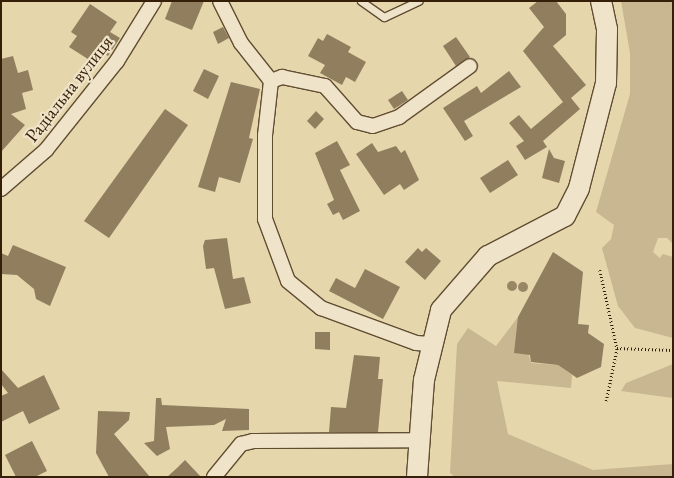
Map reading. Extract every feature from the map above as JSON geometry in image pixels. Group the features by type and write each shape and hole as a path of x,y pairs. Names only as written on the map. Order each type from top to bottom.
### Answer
{"main road":[{"path":"417,477 430,344 440,310 467,274 496,251 565,216 571,204 592,149 606,83 607,29 601,1"}],"street":[{"name":"Радіальна вулиця","path":"1,189 46,150 117,61 154,1"},
{"path":"220,1 241,43 271,81 265,135 265,219 288,282 322,308 416,343 430,344"},
{"path":"271,81 288,78 326,86 357,122 373,126 399,117 470,66"},
{"path":"214,477 240,444 253,441 420,440"}],"lane":[{"path":"361,1 384,17 419,1"}],"path":[{"path":"600,270 617,348 606,401"},
{"path":"617,348 673,350"}],"shaded area":[{"path":"621,1 671,1 673,6 673,244 667,238 658,238 653,252 660,258 663,254 673,257 673,338 635,328 618,306 602,248 611,239 614,225 596,212 630,94 630,53"},
{"path":"518,317 531,363 558,365 572,375 571,388 497,381 508,434 593,470 673,464 673,477 455,477 450,473 457,344 468,328 496,346"},
{"path":"673,364 673,398 621,391 626,383"}],"building":[{"path":"172,1 204,1 192,30 165,19"},
{"path":"538,1 556,1 566,14 566,35 553,46 586,85 571,98 580,109 543,141 547,147 525,160 516,146 524,141 509,123 519,115 531,129 563,102 523,51 544,27 529,8"},
{"path":"90,4 117,22 110,32 120,38 108,56 98,50 91,61 69,47 77,36 71,32"},
{"path":"223,27 229,38 218,44 213,32"},
{"path":"327,34 351,47 348,52 366,62 355,82 346,77 342,85 320,73 325,65 308,56 318,38 323,41"},
{"path":"456,37 470,57 456,66 443,46"},
{"path":"13,56 18,73 28,70 33,90 22,93 26,109 11,114 25,125 1,152 1,59"},
{"path":"204,69 219,76 208,99 193,91"},
{"path":"509,71 521,87 464,121 473,136 465,141 443,108 477,86 481,93"},
{"path":"231,82 260,89 249,138 253,139 240,183 219,177 215,192 198,187"},
{"path":"402,91 408,100 394,109 388,100"},
{"path":"165,109 188,125 109,238 84,221"},
{"path":"316,111 324,119 315,129 307,121"},
{"path":"337,141 350,165 340,170 360,211 343,220 339,212 333,215 327,204 334,200 315,153"},
{"path":"372,143 378,152 396,146 401,153 405,150 419,180 404,190 400,184 384,195 356,154"},
{"path":"549,149 554,158 565,161 559,183 542,178"},
{"path":"508,160 518,175 490,193 480,178"},
{"path":"227,238 233,279 244,277 251,303 225,309 214,268 206,269 203,246 205,240"},
{"path":"13,245 66,267 50,306 36,299 34,289 17,275 1,274 1,253 8,256"},
{"path":"418,248 422,252 426,248 441,261 425,280 405,262"},
{"path":"553,252 583,272 578,324 589,325 588,333 604,344 601,367 577,378 558,365 531,362 530,355 514,353 518,317"},
{"path":"365,269 400,287 383,319 329,291 336,278 355,288"},
{"path":"315,332 330,332 330,350 315,349"},
{"path":"354,355 380,357 378,379 383,379 378,432 329,432 331,407 346,408"},
{"path":"1,369 18,388 44,375 60,409 29,424 23,411 1,422 1,396 8,393 1,384"},
{"path":"156,398 161,398 162,405 249,409 249,430 222,431 226,419 214,425 166,427 170,449 157,456 144,443 154,441"},
{"path":"98,411 130,412 129,420 114,434 150,477 109,477 96,453"},
{"path":"32,441 47,471 35,477 16,477 5,455"},
{"path":"185,460 201,477 167,477 177,468"}]}
